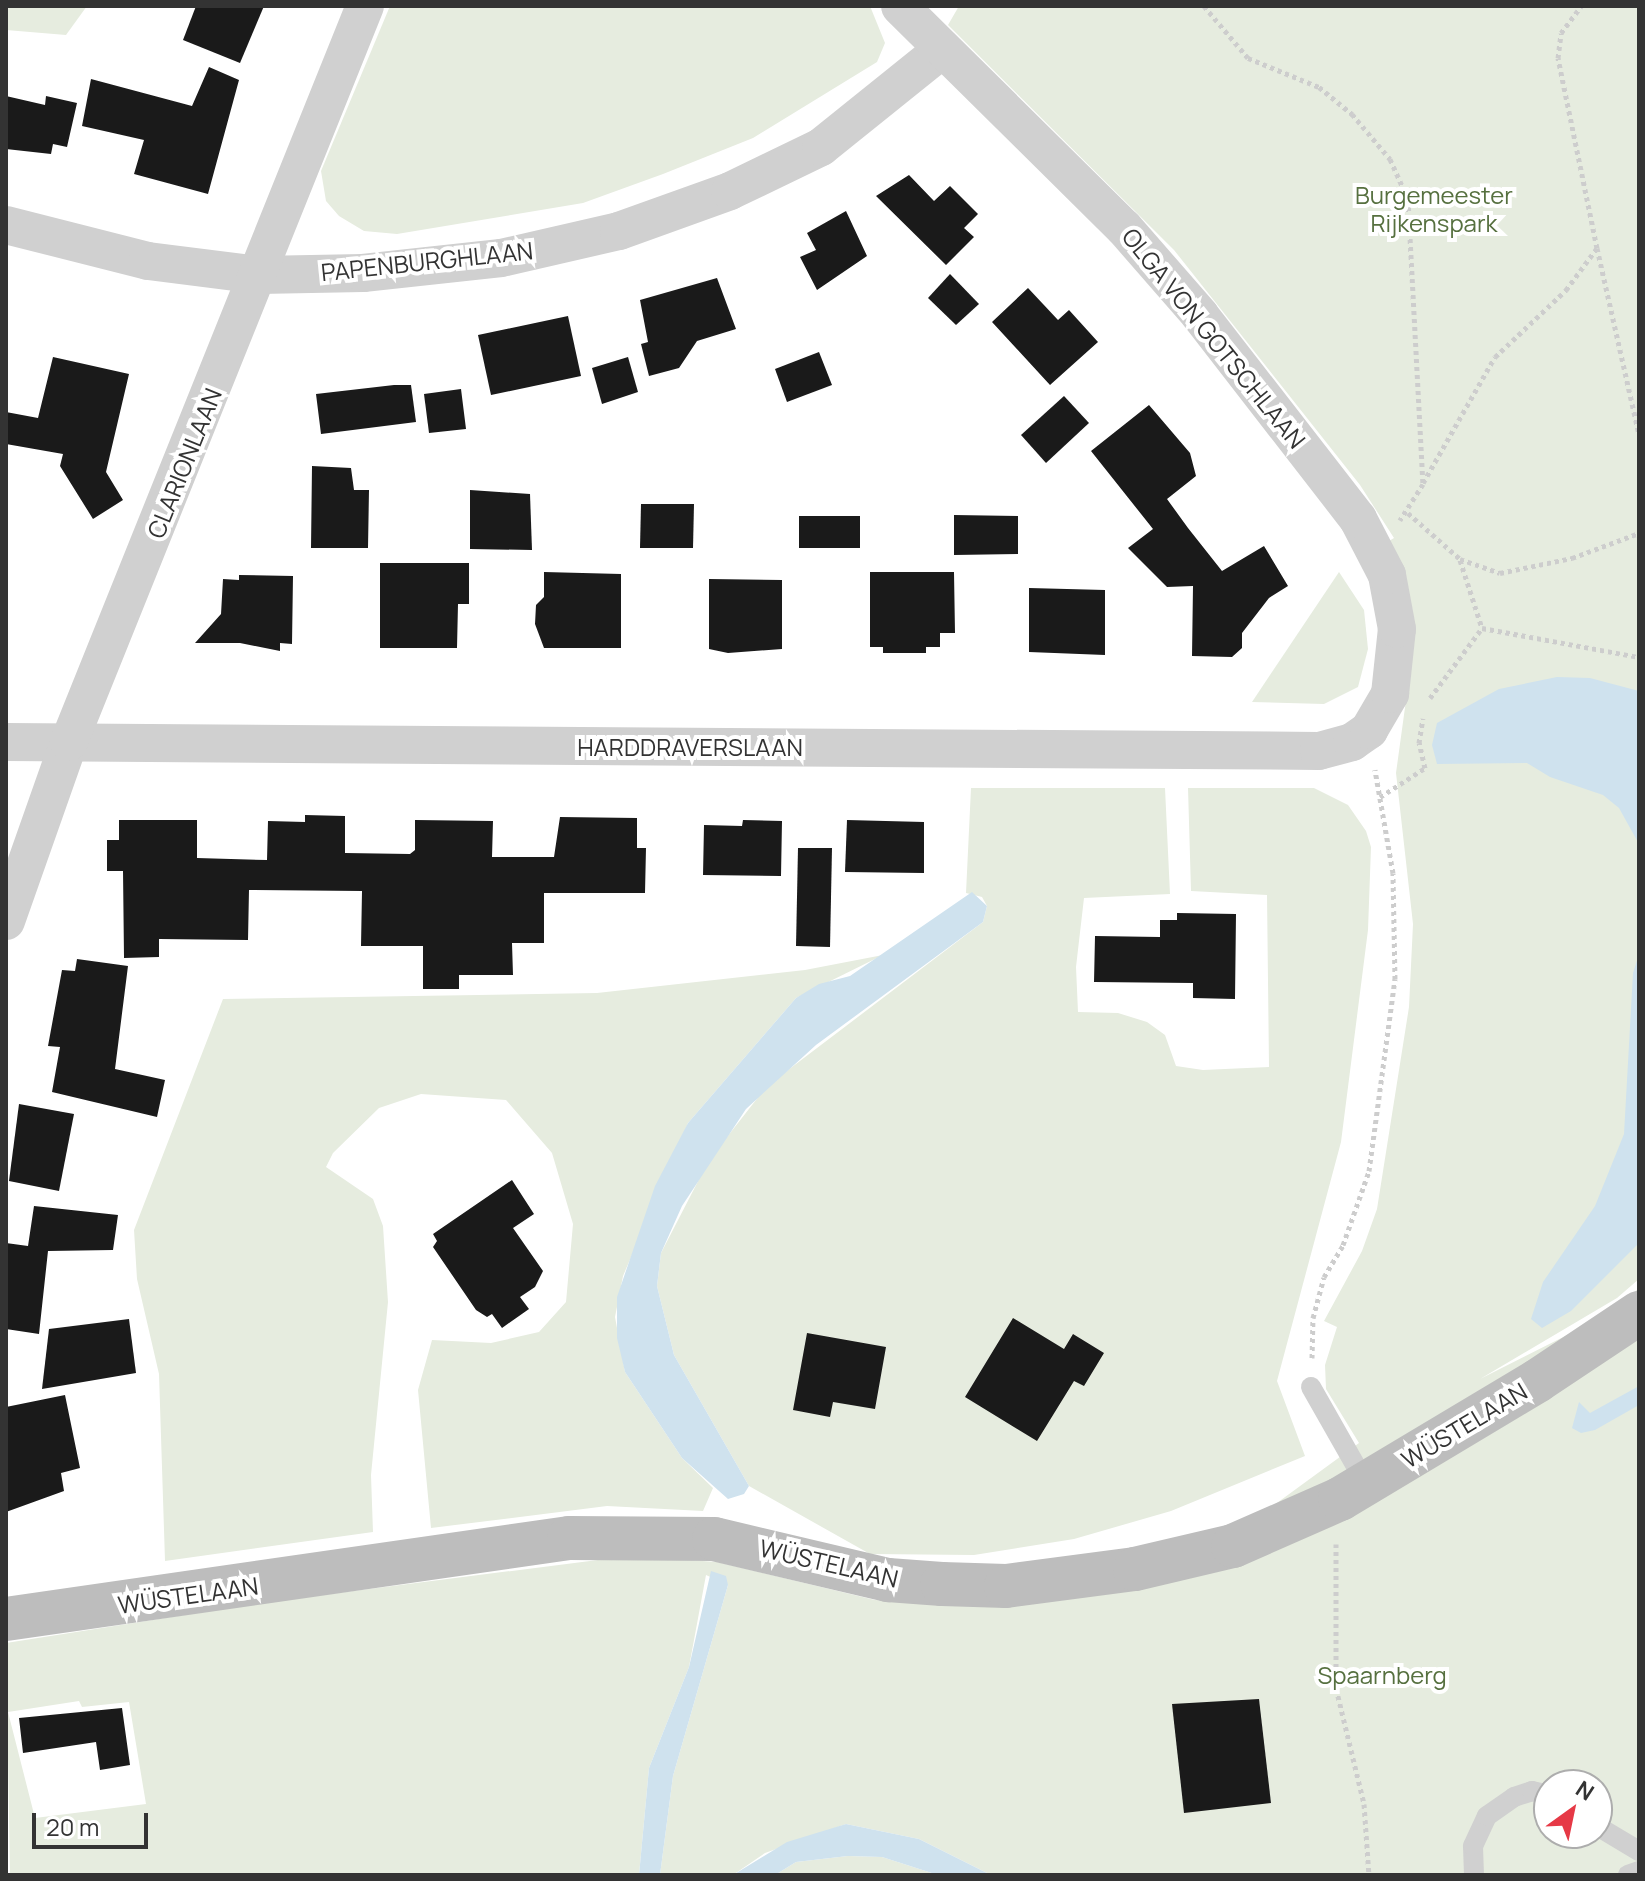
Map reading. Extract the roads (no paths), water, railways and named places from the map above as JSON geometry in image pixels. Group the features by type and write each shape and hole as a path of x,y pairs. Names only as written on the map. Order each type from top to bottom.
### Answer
{"street":[{"name":"CLARIONLAAN","path":"6,921 69,742 365,6"},
{"name":"OLGA VON GOTSCHLAAN","path":"900,6 1065,167 1170,280 1314,460 1372,542 1394,601 1397,651 1390,694 1369,730"},
{"name":"PAPENBURGHLAAN","path":"6,225 148,261 259,275 363,273 501,258 619,231 730,191 821,147 943,49"},
{"name":"HARDDRAVERSLAAN","path":"6,742 1319,751 1352,742 1369,730"},
{"name":"WÜSTELAAN","path":"6,1619 569,1538 623,1536 714,1539 888,1580 1037,1583 1233,1546 1353,1491 1639,1313"}],"lane":[{"path":"1311,1387 1353,1491"},
{"path":"1474,1875 1473,1846 1487,1816 1514,1797 1533,1791"},
{"path":"1613,1836 1639,1851"},
{"path":"1628,1875 1639,1871"}],"water":[{"path":"1557,677 1590,678 1639,691 1639,844 1619,808 1603,795 1550,777 1527,763 1437,764 1432,745 1437,723 1499,689"},
{"path":"972,892 987,906 983,922 816,1045 746,1109 682,1206 661,1253 657,1286 674,1355 749,1486 744,1494 728,1499 682,1458 625,1372 617,1338 617,1297 655,1186 688,1123 796,998 819,984 850,976"},
{"path":"1639,954 1639,1243 1571,1311 1542,1328 1531,1319 1543,1282 1595,1206 1624,1134 1633,973"},
{"path":"1639,1386 1639,1405 1595,1430 1581,1433 1572,1428 1579,1402 1590,1413"},
{"path":"711,1571 726,1576 728,1585 673,1776 660,1875 639,1875 649,1768 689,1667"},
{"path":"846,1824 919,1839 991,1875 938,1875 882,1857 848,1856 796,1862 775,1875 733,1875 787,1842"}],"park label":[{"name":"Burgemeester Rijkenspark","path":"1434,209"},
{"name":"Spaarnberg","path":"1382,1675"}]}
